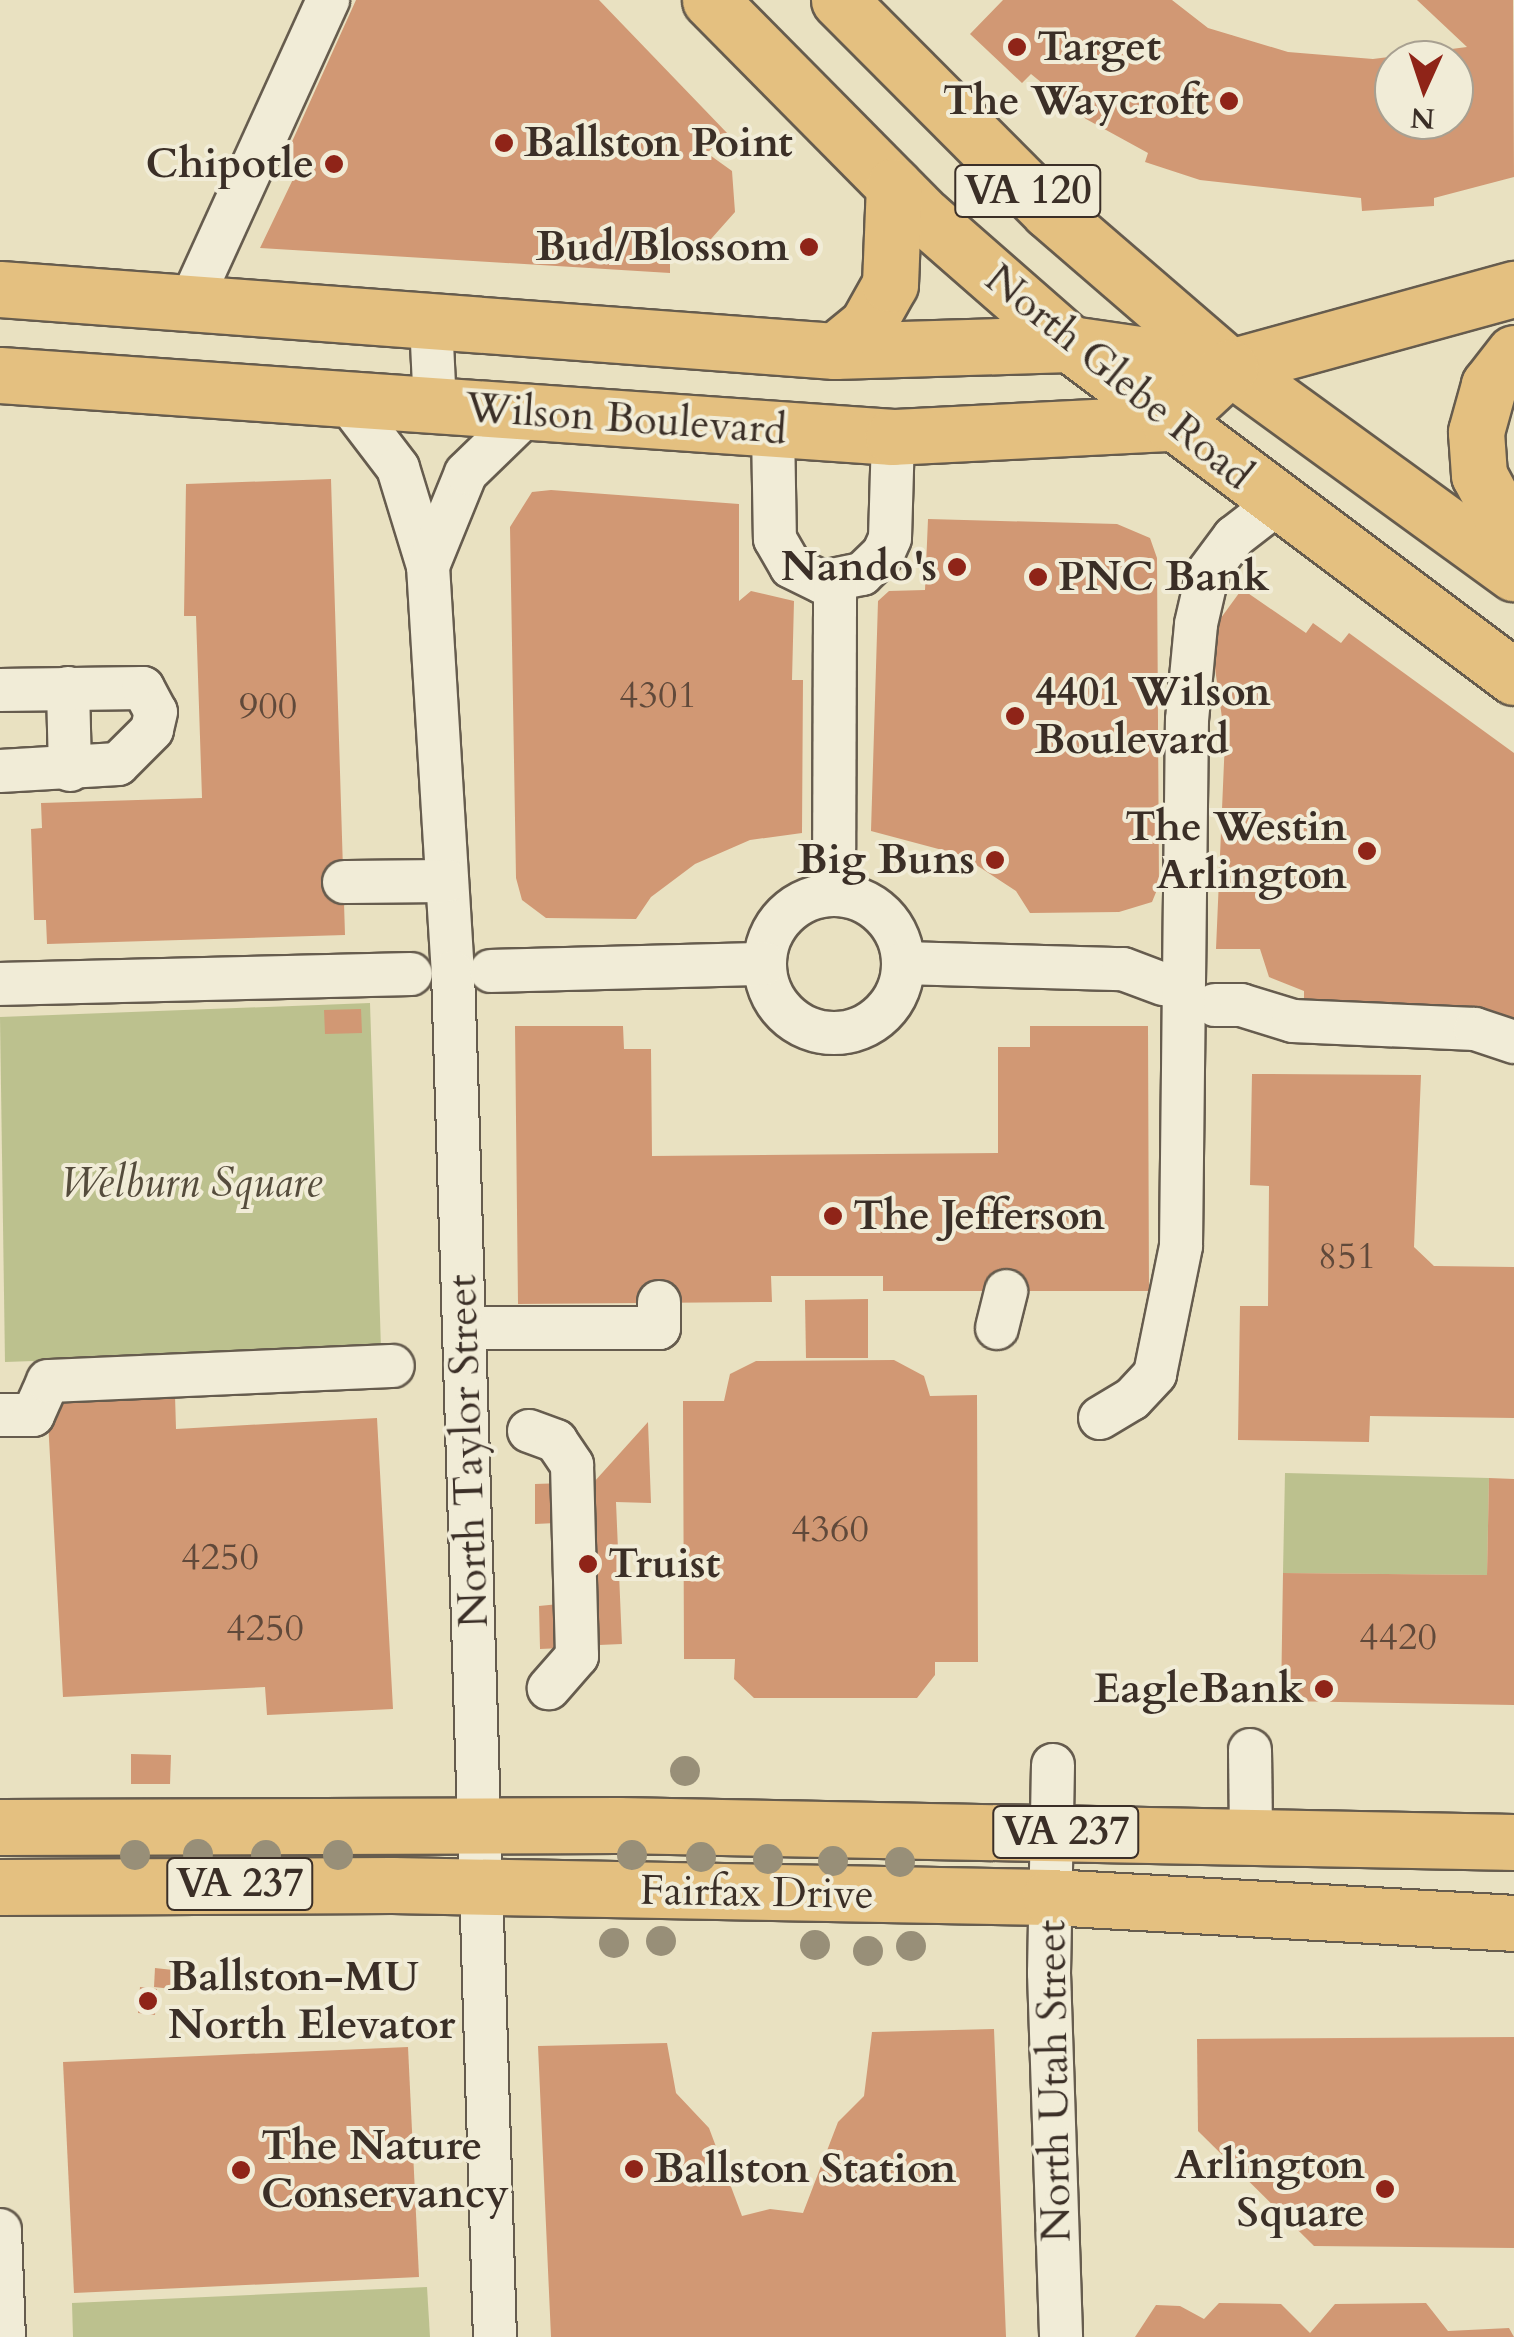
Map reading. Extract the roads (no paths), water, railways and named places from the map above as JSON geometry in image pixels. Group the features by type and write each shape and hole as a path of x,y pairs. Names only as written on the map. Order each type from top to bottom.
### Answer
{"main road":[{"name":"North Glebe Road","path":"710,0 894,186 1070,344 1170,423 1514,677"},
{"name":"North Glebe Road","path":"839,0 1048,211 1230,367 1514,573"},
{"path":"835,352 867,326 890,284 894,186"},
{"name":"Wilson Boulevard","path":"0,289 835,352 1070,344 1230,367 1514,289"},
{"path":"1514,353 1490,385 1476,432 1479,475 1514,540"},
{"name":"Wilson Boulevard","path":"0,375 894,437 1170,423 1230,367"},
{"name":"Fairfax Drive","path":"0,1827 479,1825 1051,1831 1514,1842"},
{"name":"Fairfax Drive","path":"0,1887 480,1888 1050,1897 1514,1923"}],"street":[{"path":"190,304 328,21"},
{"path":"431,322 434,407"},
{"name":"North Taylor Street","path":"348,401 398,468 428,566 447,880 464,1328 495,2337"},
{"name":"North Taylor Street","path":"428,566 466,473 528,413"},
{"path":"773,429 775,539 792,566 835,582 872,567 890,538 894,437"},
{"path":"1100,1418 1132,1399 1155,1374 1182,1246 1188,720 1196,624 1208,572 1234,536 1278,503"},
{"path":"834,895 835,582"},
{"path":"68,688 70,770"},
{"path":"0,690 143,688 156,712 152,730 118,764 70,770 0,771"},
{"path":"344,882 447,880"},
{"path":"834,895 878,910 891,925 903,963 884,1010 836,1033 796,1021 779,1006 764,964 780,920 798,904 834,895"},
{"path":"903,963 1124,969 1163,984"},
{"path":"491,971 764,964"},
{"path":"0,984 411,974"},
{"path":"1215,1005 1240,1005 1294,1021 1475,1028 1514,1042"},
{"path":"464,1328 659,1315"},
{"path":"0,1415 32,1415 48,1381 393,1366"},
{"path":"529,1432 556,1442 572,1465 576,1656 550,1688"},
{"path":"1250,1750 1251,1836"},
{"name":"North Utah Street","path":"1053,1765 1050,1897 1061,2337"},
{"path":"0,2230 3,2332"}],"place":[{"name":"Target","path":"1017,47"},
{"name":"The Waycroft","path":"1229,101"},
{"name":"Ballston Point","path":"504,143"},
{"name":"Chipotle","path":"334,164"},
{"name":"Bud/Blossom","path":"809,247"},
{"name":"Nando's","path":"957,567"},
{"name":"PNC Bank","path":"1038,577"},
{"name":"4401 Wilson Boulevard","path":"1015,716"},
{"name":"The Westin Arlington","path":"1367,851"},
{"name":"Big Buns","path":"995,860"},
{"name":"The Jefferson","path":"833,1216"},
{"name":"Truist","path":"588,1564"},
{"name":"EagleBank","path":"1324,1689"},
{"name":"Ballston-MU North Elevator","path":"148,2001"},
{"name":"Ballston Station","path":"634,2169"},
{"name":"The Nature Conservancy","path":"241,2170"},
{"name":"Arlington Square","path":"1385,2189"}],"park label":[{"name":"Welburn Square","path":"191,1183"}]}
